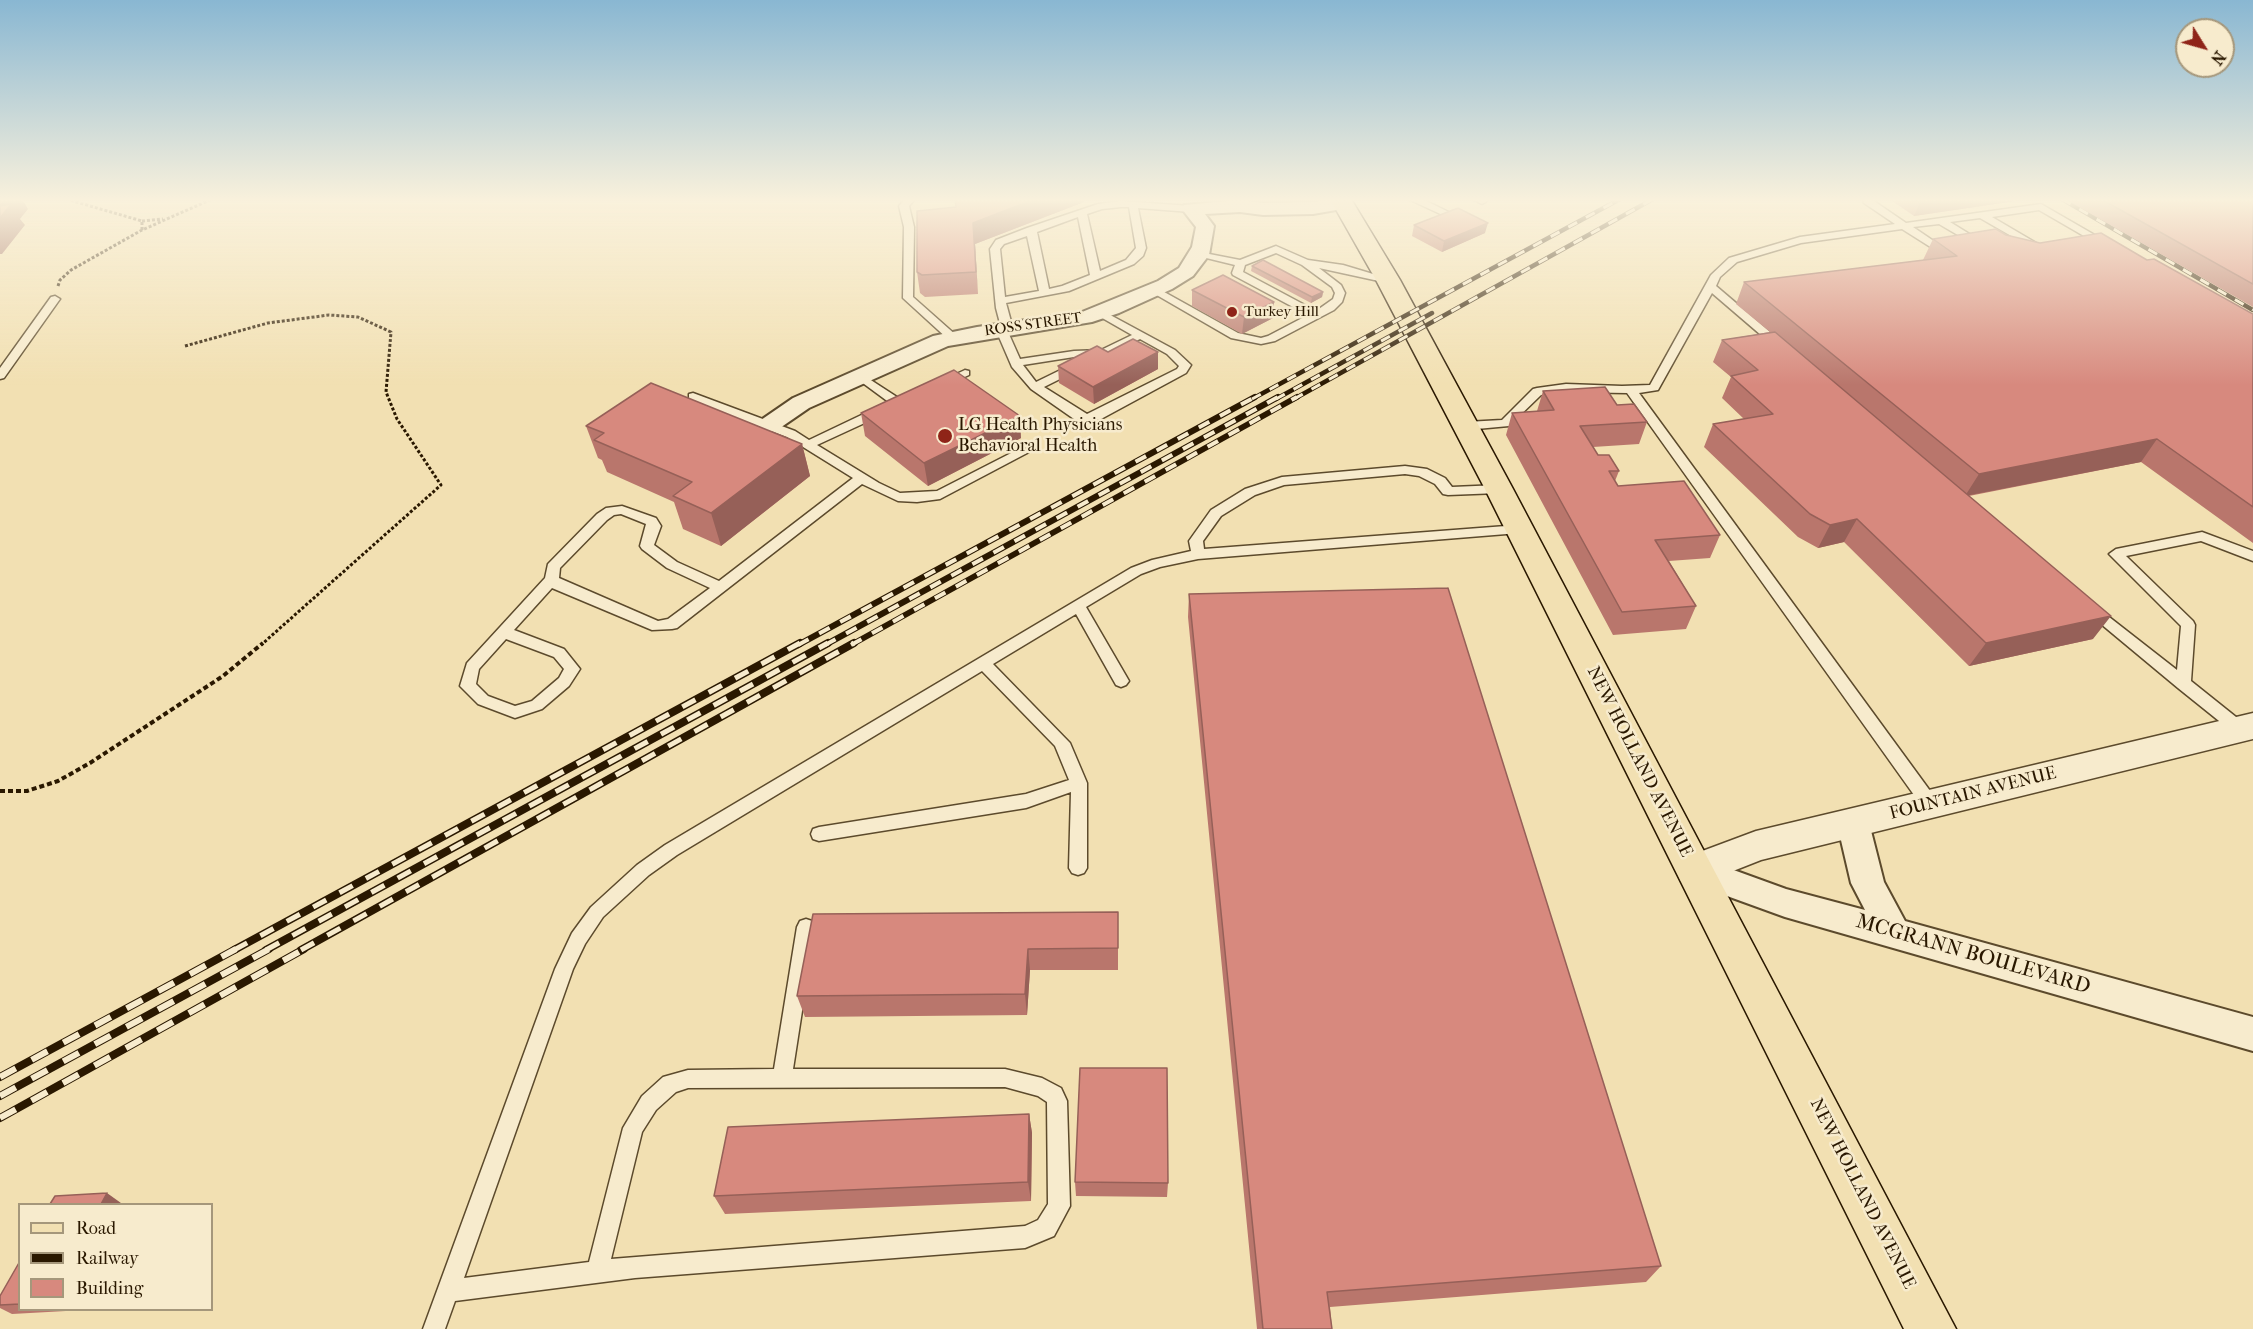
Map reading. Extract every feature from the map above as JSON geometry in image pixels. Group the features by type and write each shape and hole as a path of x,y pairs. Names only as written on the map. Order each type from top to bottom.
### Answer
{"main road":[{"name":"NEW HOLLAND AVENUE","path":"1378,261 1520,529 1931,1329"}],"street":[{"name":"ROSS STREET","path":"769,425 801,403 923,348 953,338 1069,321 1101,313 1153,290 1186,272 1194,261"},
{"name":"FOUNTAIN AVENUE","path":"1695,870 1756,846 2246,728"},
{"path":"1853,823 1868,883 1893,933"},
{"name":"MCGRANN BOULEVARD","path":"1695,870 1785,903 2253,1034"}],"lane":[{"path":"909,261 908,298 953,338"},
{"path":"997,261 1005,329 1017,363 1035,387 1078,416 1087,418 1097,416 1182,371 1185,365 1171,352 1101,313"},
{"path":"1038,261 1045,292"},
{"path":"1092,261 1096,278"},
{"path":"1001,301 1065,289 1096,278 1131,261"},
{"path":"1231,261 1241,263 1246,261"},
{"path":"1153,290 1234,336 1247,340 1271,339 1316,315 1338,300 1340,293 1336,285 1302,261"},
{"path":"1466,426 1505,423 1537,392 1566,388 1654,388 1716,275 1732,261"},
{"path":"1241,263 1237,273 1316,315"},
{"path":"1306,263 1343,268 1388,280"},
{"path":"1711,287 1791,356"},
{"path":"0,376 54,299"},
{"path":"1035,387 1140,335"},
{"path":"1017,363 1074,354 1105,352"},
{"path":"807,445 965,373"},
{"path":"860,376 898,403"},
{"path":"1630,389 1930,804"},
{"path":"693,397 791,434 861,478 898,497 917,498 940,495 1023,453"},
{"path":"1198,554 1196,541 1216,513 1250,492 1282,481 1405,470 1422,472 1440,481 1448,491 1499,489"},
{"path":"552,579 556,584 657,626 672,624 861,478"},
{"path":"504,632 559,653 572,669 564,682 537,705 515,712 483,700 468,686 472,667 552,579 554,567 602,517 611,511 622,510 645,517 654,526 647,546 672,565 720,587"},
{"path":"434,1329 564,969 578,939 597,912 618,890 671,850 1078,605 1136,571 1157,563 1198,554 1520,529"},
{"path":"2183,684 2188,625 2116,554 2202,536 2253,556"},
{"path":"2075,597 2183,684 2246,728"},
{"path":"1078,605 1121,681"},
{"path":"982,662 1062,743 1078,783 1080,799 1078,868"},
{"path":"819,834 1026,801 1078,783"},
{"path":"782,1079 806,927"},
{"path":"448,1290 597,1272 635,1267 1025,1237 1046,1228 1059,1206 1057,1101 1054,1095 1041,1088 1005,1078 688,1079 670,1084 649,1103 633,1128 597,1272"}],"path":[{"path":"54,299 60,280 71,270 87,261"},
{"path":"0,791 27,791 58,780 90,764 223,676 287,624 441,485 398,419 386,392 391,332 358,317 329,315 268,323 185,346"}],"building":[{"path":"917,261 975,261 976,272 922,275 917,272"},
{"path":"1265,261 1323,292 1312,297 1252,266"},
{"path":"1916,261 2158,261 2253,314 2253,507 2157,439 1979,474 1744,282"},
{"path":"2212,261 2253,261 2253,284"},
{"path":"1223,275 1274,302 1244,317 1192,290"},
{"path":"1775,332 2111,616 1986,643 1857,519 1830,525 1810,514 1713,424 1773,414 1731,376 1758,370 1722,340"},
{"path":"1133,339 1158,352 1093,387 1058,366 1097,346 1108,352"},
{"path":"954,370 1020,416 924,463 861,413"},
{"path":"651,383 802,444 711,513 673,496 692,482 594,440 604,433 586,426"},
{"path":"1605,387 1617,405 1634,404 1647,422 1580,426 1598,455 1609,455 1619,471 1609,471 1618,486 1684,481 1720,535 1655,540 1696,606 1622,612 1512,413 1554,410 1543,391"},
{"path":"1448,588 1661,1266 1327,1292 1332,1329 1263,1329 1189,594"},
{"path":"1118,912 1118,948 1028,949 1025,994 797,996 813,914"},
{"path":"1080,1068 1167,1068 1168,1183 1075,1182"},
{"path":"1029,1114 1028,1182 714,1196 728,1127"},
{"path":"107,1193 102,1203 51,1203 55,1196"},
{"path":"18,1264 18,1304 0,1305 0,1296"}],"railway":[{"path":"1252,399 1506,261"},
{"path":"1294,399 1542,261"},
{"path":"2169,261 2253,310"},
{"path":"1276,399 1432,313"},
{"path":"798,645 1255,397"},
{"path":"825,645 1278,397"},
{"path":"851,645 1297,397"},
{"path":"234,950 800,643"},
{"path":"266,950 828,643"},
{"path":"301,950 854,643"},
{"path":"0,1077 236,949"},
{"path":"0,1096 269,949"},
{"path":"0,1118 304,949"}],"place":[{"name":"Turkey Hill","path":"1232,312"},
{"name":"LG Health Physicians Behavioral Health","path":"945,436"}]}
